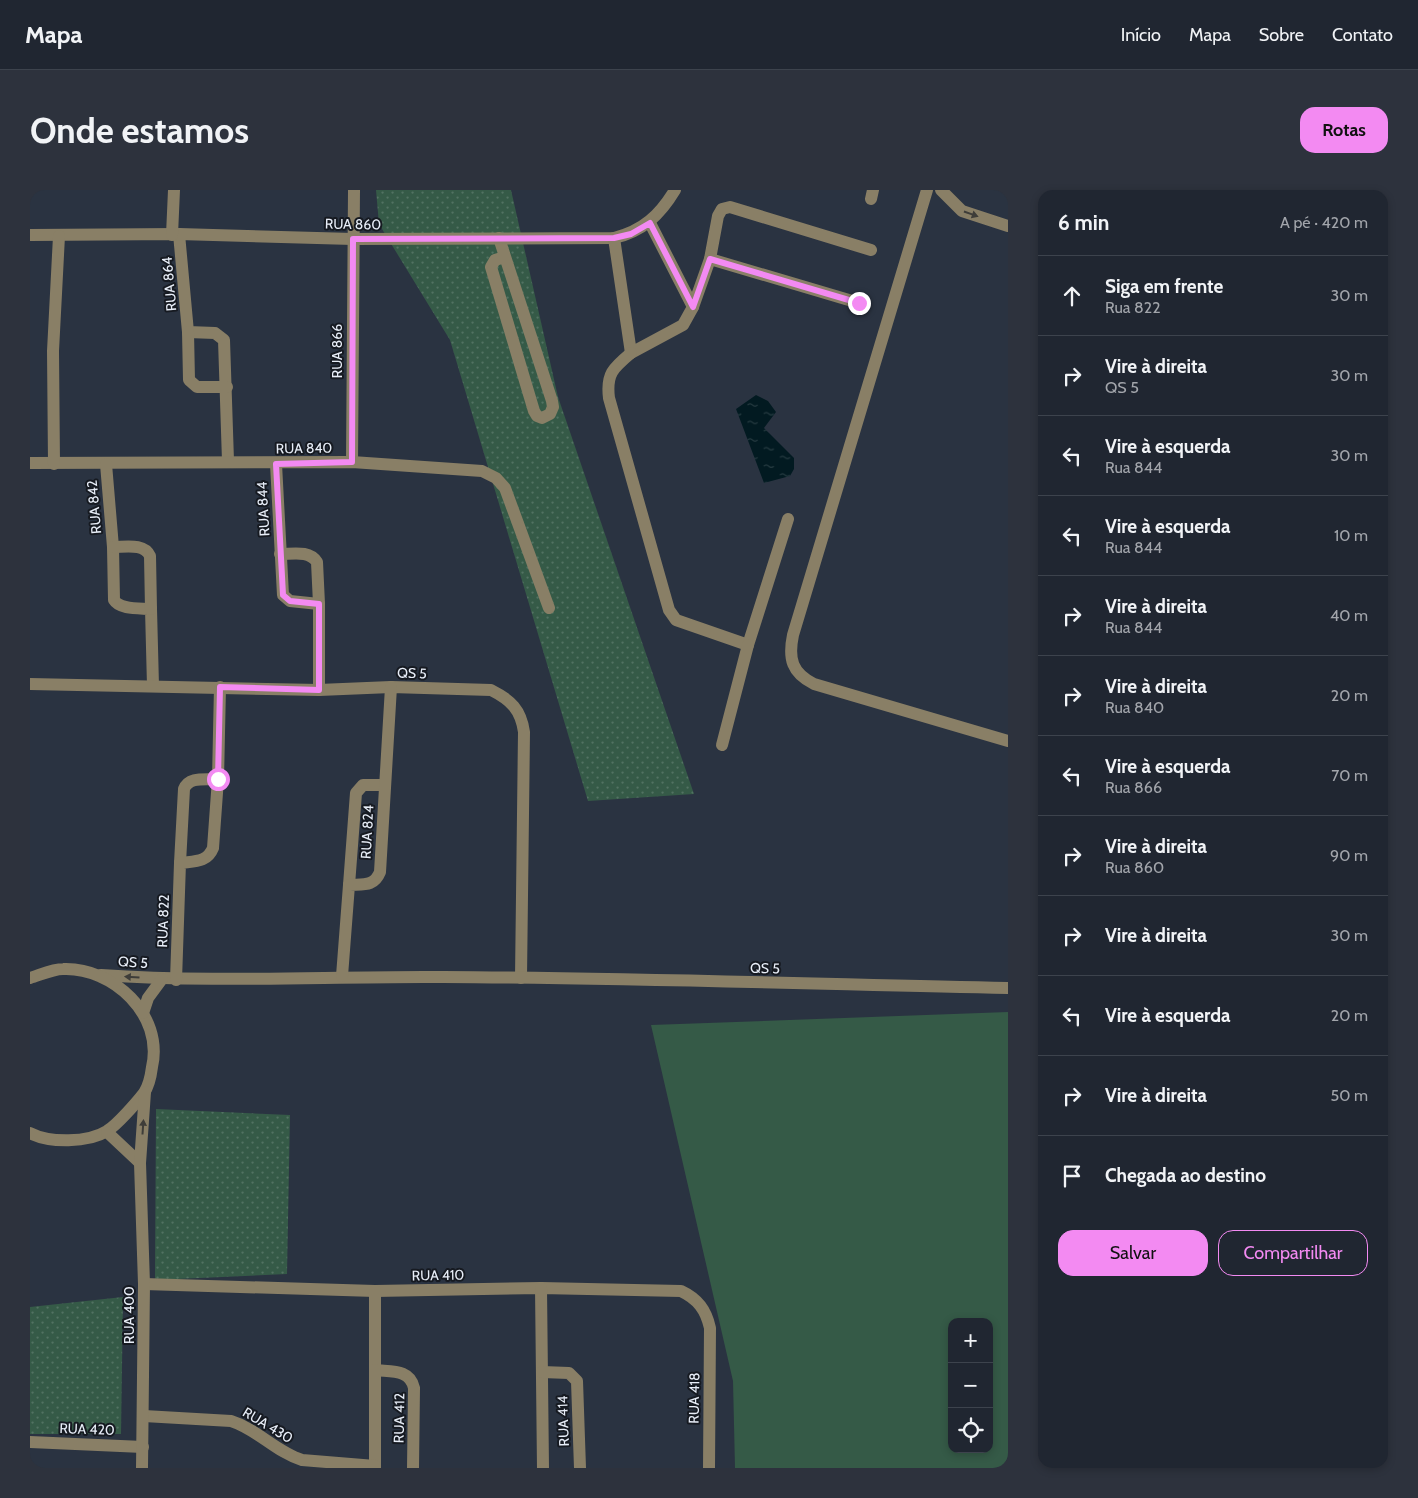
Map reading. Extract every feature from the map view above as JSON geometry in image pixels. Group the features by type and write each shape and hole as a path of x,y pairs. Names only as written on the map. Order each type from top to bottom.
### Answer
{"street":[{"name":"RUA 864","path":"174,190 176,234 188,332 189,380 192,385 197,387 227,387"},
{"name":"RUA 866","path":"352,462 354,190"},
{"name":"RUA 860","path":"30,235 176,234 353,239 614,238 631,234 650,223 666,206 675,190"},
{"path":"928,190 793,635 790,659 795,670 803,678 814,684 1008,741"},
{"path":"941,190 962,210 1008,226"},
{"path":"748,645 676,620 670,610 609,398 607,382 615,366 631,353 683,325 693,307 710,259 718,216 722,208 730,206 871,250"},
{"path":"650,223 693,307"},
{"path":"54,464 53,351 59,236"},
{"path":"499,238 552,401 553,407 550,414 542,418 537,416 534,411 491,267 495,260 505,257"},
{"path":"614,238 631,353"},
{"path":"710,259 859,303"},
{"path":"188,332 215,333 224,340 228,461"},
{"name":"RUA 840","path":"30,463 106,464 228,461 276,464 352,462 482,471 496,478 505,488 548,608"},
{"name":"RUA 842","path":"106,464 113,547 114,600 116,605 151,609"},
{"name":"RUA 844","path":"276,464 283,595 285,599 319,604"},
{"path":"722,745 748,645 788,519"},
{"name":"RUA 842","path":"113,547 142,547 148,551 150,556 153,686"},
{"name":"RUA 844","path":"280,554 307,554 313,556 317,562 319,690"},
{"name":"QS 5","path":"30,684 319,690 391,687 491,690 505,697 522,717 524,732 521,978"},
{"path":"180,863 205,860 210,856 213,848 218,779 220,687"},
{"name":"RUA 824","path":"348,885 371,884 377,879 380,872 391,687"},
{"name":"RUA 822","path":"176,980 184,789 186,783 191,780 218,779"},
{"name":"RUA 824","path":"342,976 356,793 363,785 384,785"},
{"name":"QS 5","path":"30,978 62,968 102,975 162,980 342,976 1008,988"},
{"path":"32,1135 73,1141 107,1132 145,1092 153,1066 152,1038 143,1013 125,990 102,975"},
{"name":"QS 5","path":"143,1013 148,998 162,980"},
{"name":"RUA 400","path":"142,1468 144,1284 140,1163 145,1092"},
{"path":"107,1132 140,1163"},
{"name":"RUA 410","path":"144,1284 375,1291 541,1288 681,1291 694,1297 708,1316 710,1328"},
{"name":"RUA 414","path":"541,1288 542,1468"},
{"name":"RUA 412","path":"375,1291 375,1467"},
{"name":"RUA 418","path":"709,1468 710,1328"},
{"name":"RUA 412","path":"374,1370 406,1374 412,1380 414,1388 413,1468"},
{"name":"RUA 414","path":"542,1372 569,1373 577,1382 580,1468"},
{"name":"RUA 430","path":"144,1416 231,1421 242,1424 290,1456 302,1460 375,1467"},
{"name":"RUA 420","path":"30,1442 143,1446"}],"green space":[{"path":"376,190 511,190 558,397 694,794 588,801 450,340 379,224"},
{"path":"1008,1012 1008,1468 735,1468 733,1381 651,1025"},
{"path":"156,1109 290,1115 287,1274 155,1280"},
{"path":"123,1297 121,1434 30,1434 30,1307"}],"water":[{"path":"756,395 768,401 776,412 764,428 794,458 794,469 790,476 764,483 736,409"}],"route":[{"path":"218,779 220,687 319,690 319,604 290,601 285,599 283,595 276,464 352,462 353,239 614,238 631,234 650,223 693,307 710,259 859,303"}]}
